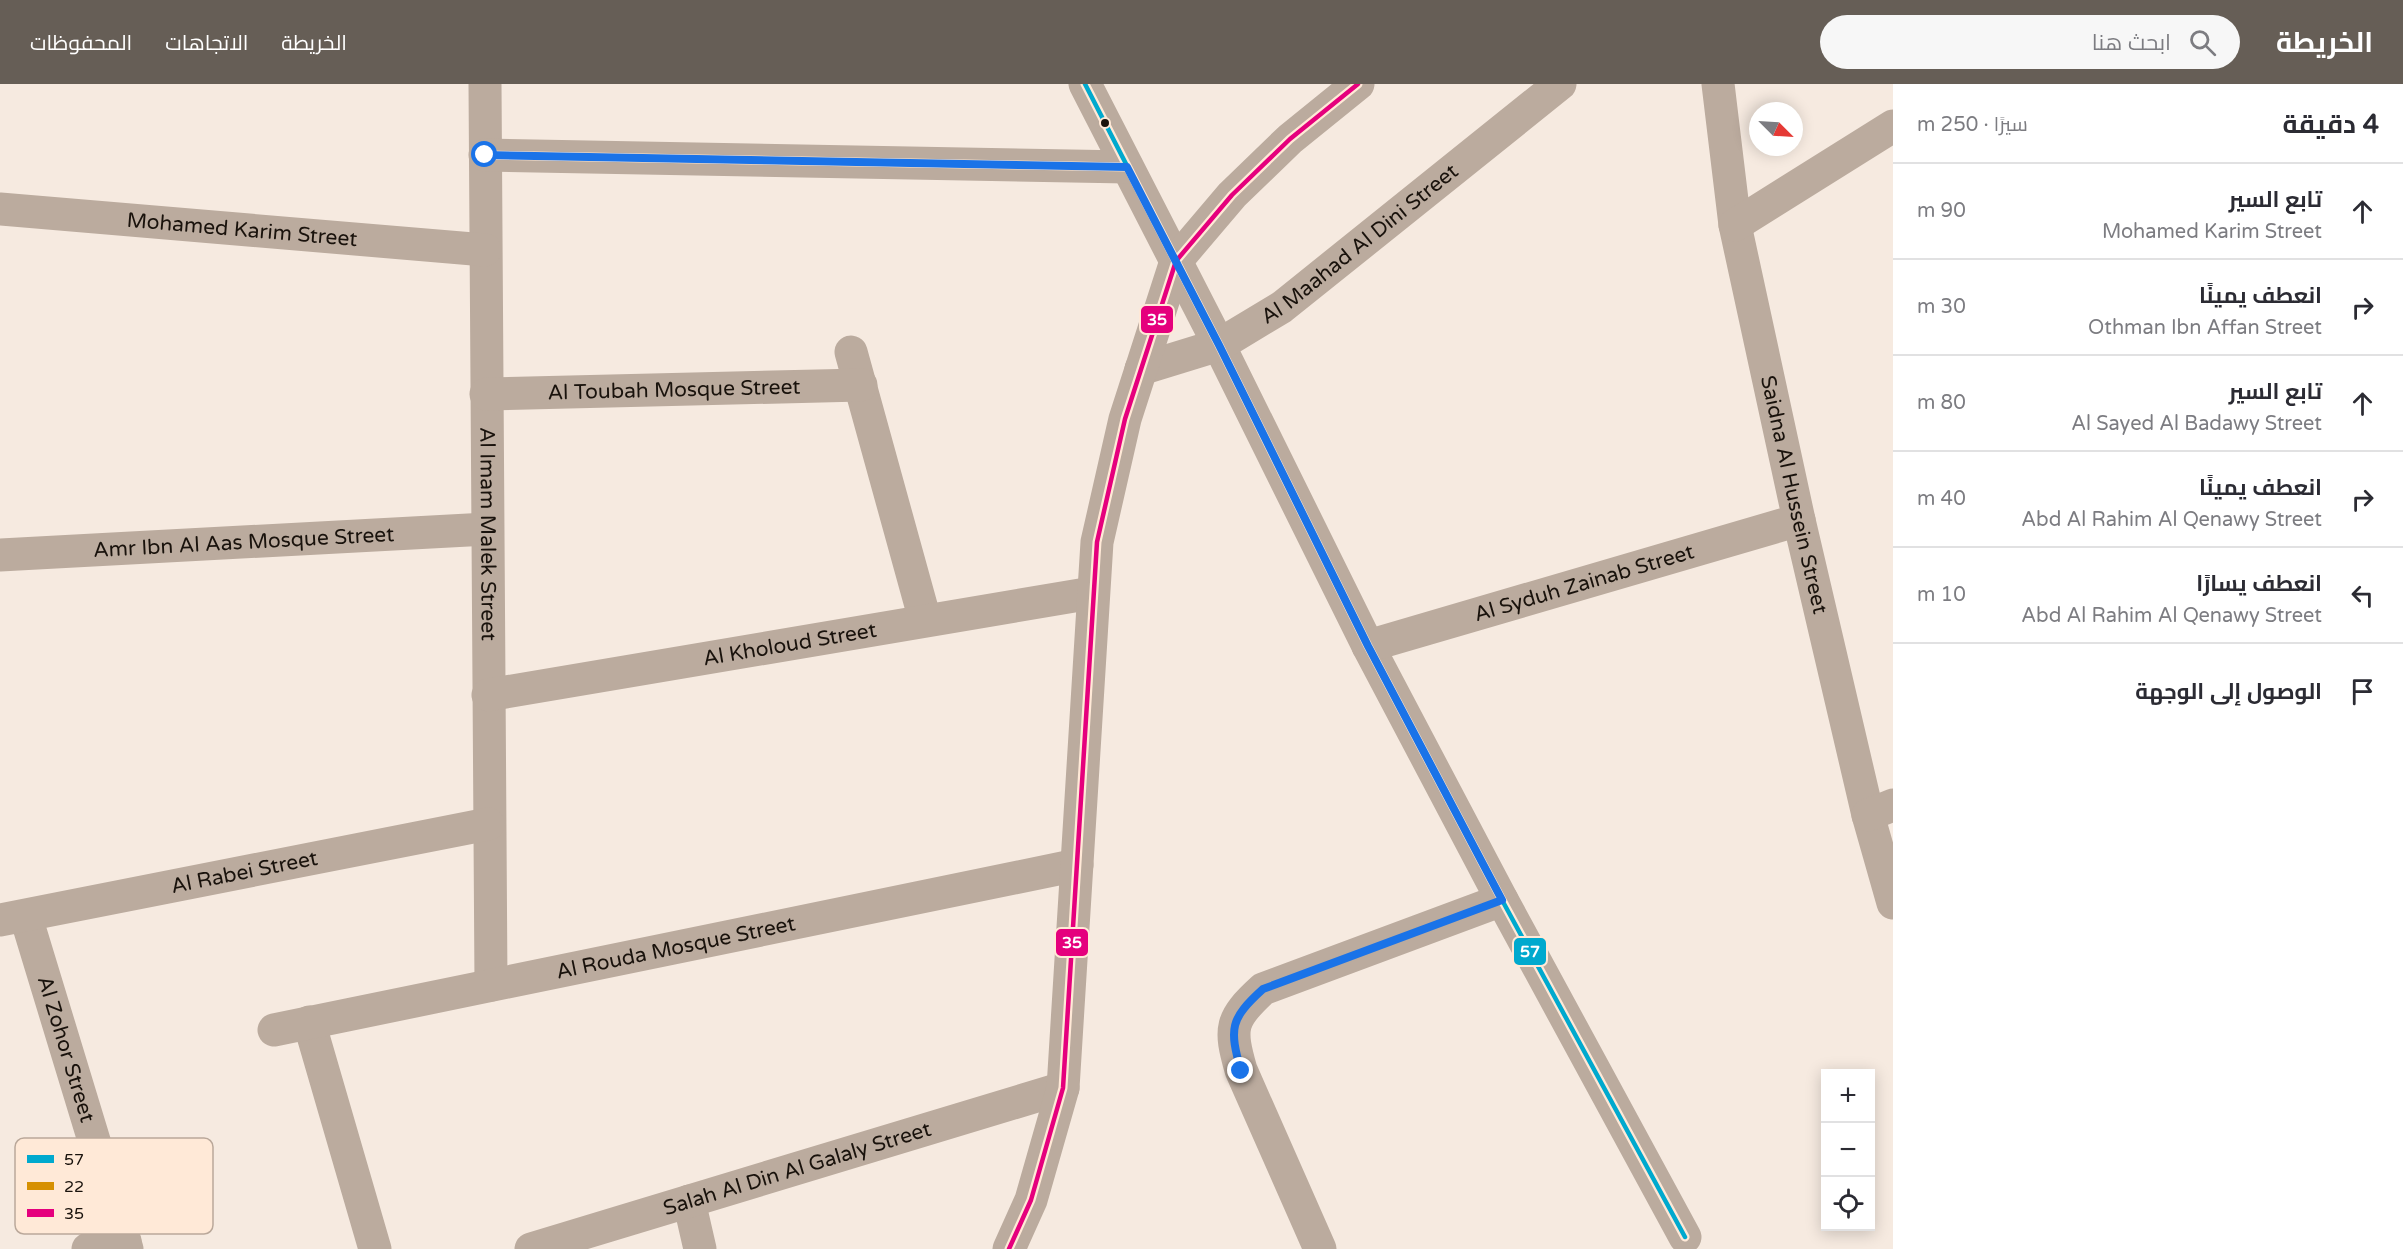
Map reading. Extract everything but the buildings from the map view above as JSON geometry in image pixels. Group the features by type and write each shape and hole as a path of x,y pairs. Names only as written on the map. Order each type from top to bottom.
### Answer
{"street":[{"name":"Al Imam Malek Street","path":"485,84 491,986"},
{"path":"1085,84 1219,345 1368,646 1502,900 1685,1237"},
{"path":"1009,1249 1031,1200 1063,1088 1096,542 1108,482 1141,369 1176,261 1232,195 1290,140 1358,84"},
{"name":"Al Maahad Al Dini Street","path":"1141,369 1219,345 1282,307 1560,84"},
{"name":"Saidna Al Hussein Street","path":"1718,84 1736,225 1799,520 1880,810 1893,903"},
{"path":"1736,225 1893,126"},
{"path":"485,155 1127,167"},
{"name":"Mohamed Karim Street","path":"0,209 485,250"},
{"path":"851,352 925,620"},
{"name":"Al Toubah Mosque Street","path":"486,394 861,386"},
{"name":"Al Syduh Zainab Street","path":"1368,646 1799,520"},
{"name":"Amr Ibn Al Aas Mosque Street","path":"0,555 487,529"},
{"name":"Al Kholoud Street","path":"488,695 1092,593"},
{"name":"Al Rabei Street","path":"13,919 489,824"},
{"name":"Al Rouda Mosque Street","path":"274,1030 1077,865"},
{"path":"1320,1249 1241,1071 1232,1040 1240,1010 1263,989 1502,900"},
{"name":"Al Zohor Street","path":"13,919 89,1138"},
{"path":"309,1022 375,1249"},
{"name":"Salah Al Din Al Galaly Street","path":"531,1249 1063,1088"},
{"path":"689,1201 700,1249"},
{"path":"88,1249 126,1245"}],"transit line":[{"name":"57","path":"1085,84 1219,345 1368,646 1502,900 1685,1237"},
{"name":"35","path":"1009,1249 1031,1200 1063,1088 1097,542 1125,419 1176,261 1232,195 1290,139 1358,84"},
{"name":"22","path":"485,155 1127,167"}],"route":[{"path":"485,155 1127,167 1219,345 1368,646 1502,900 1263,989 1240,1010 1232,1040 1241,1071"}]}
